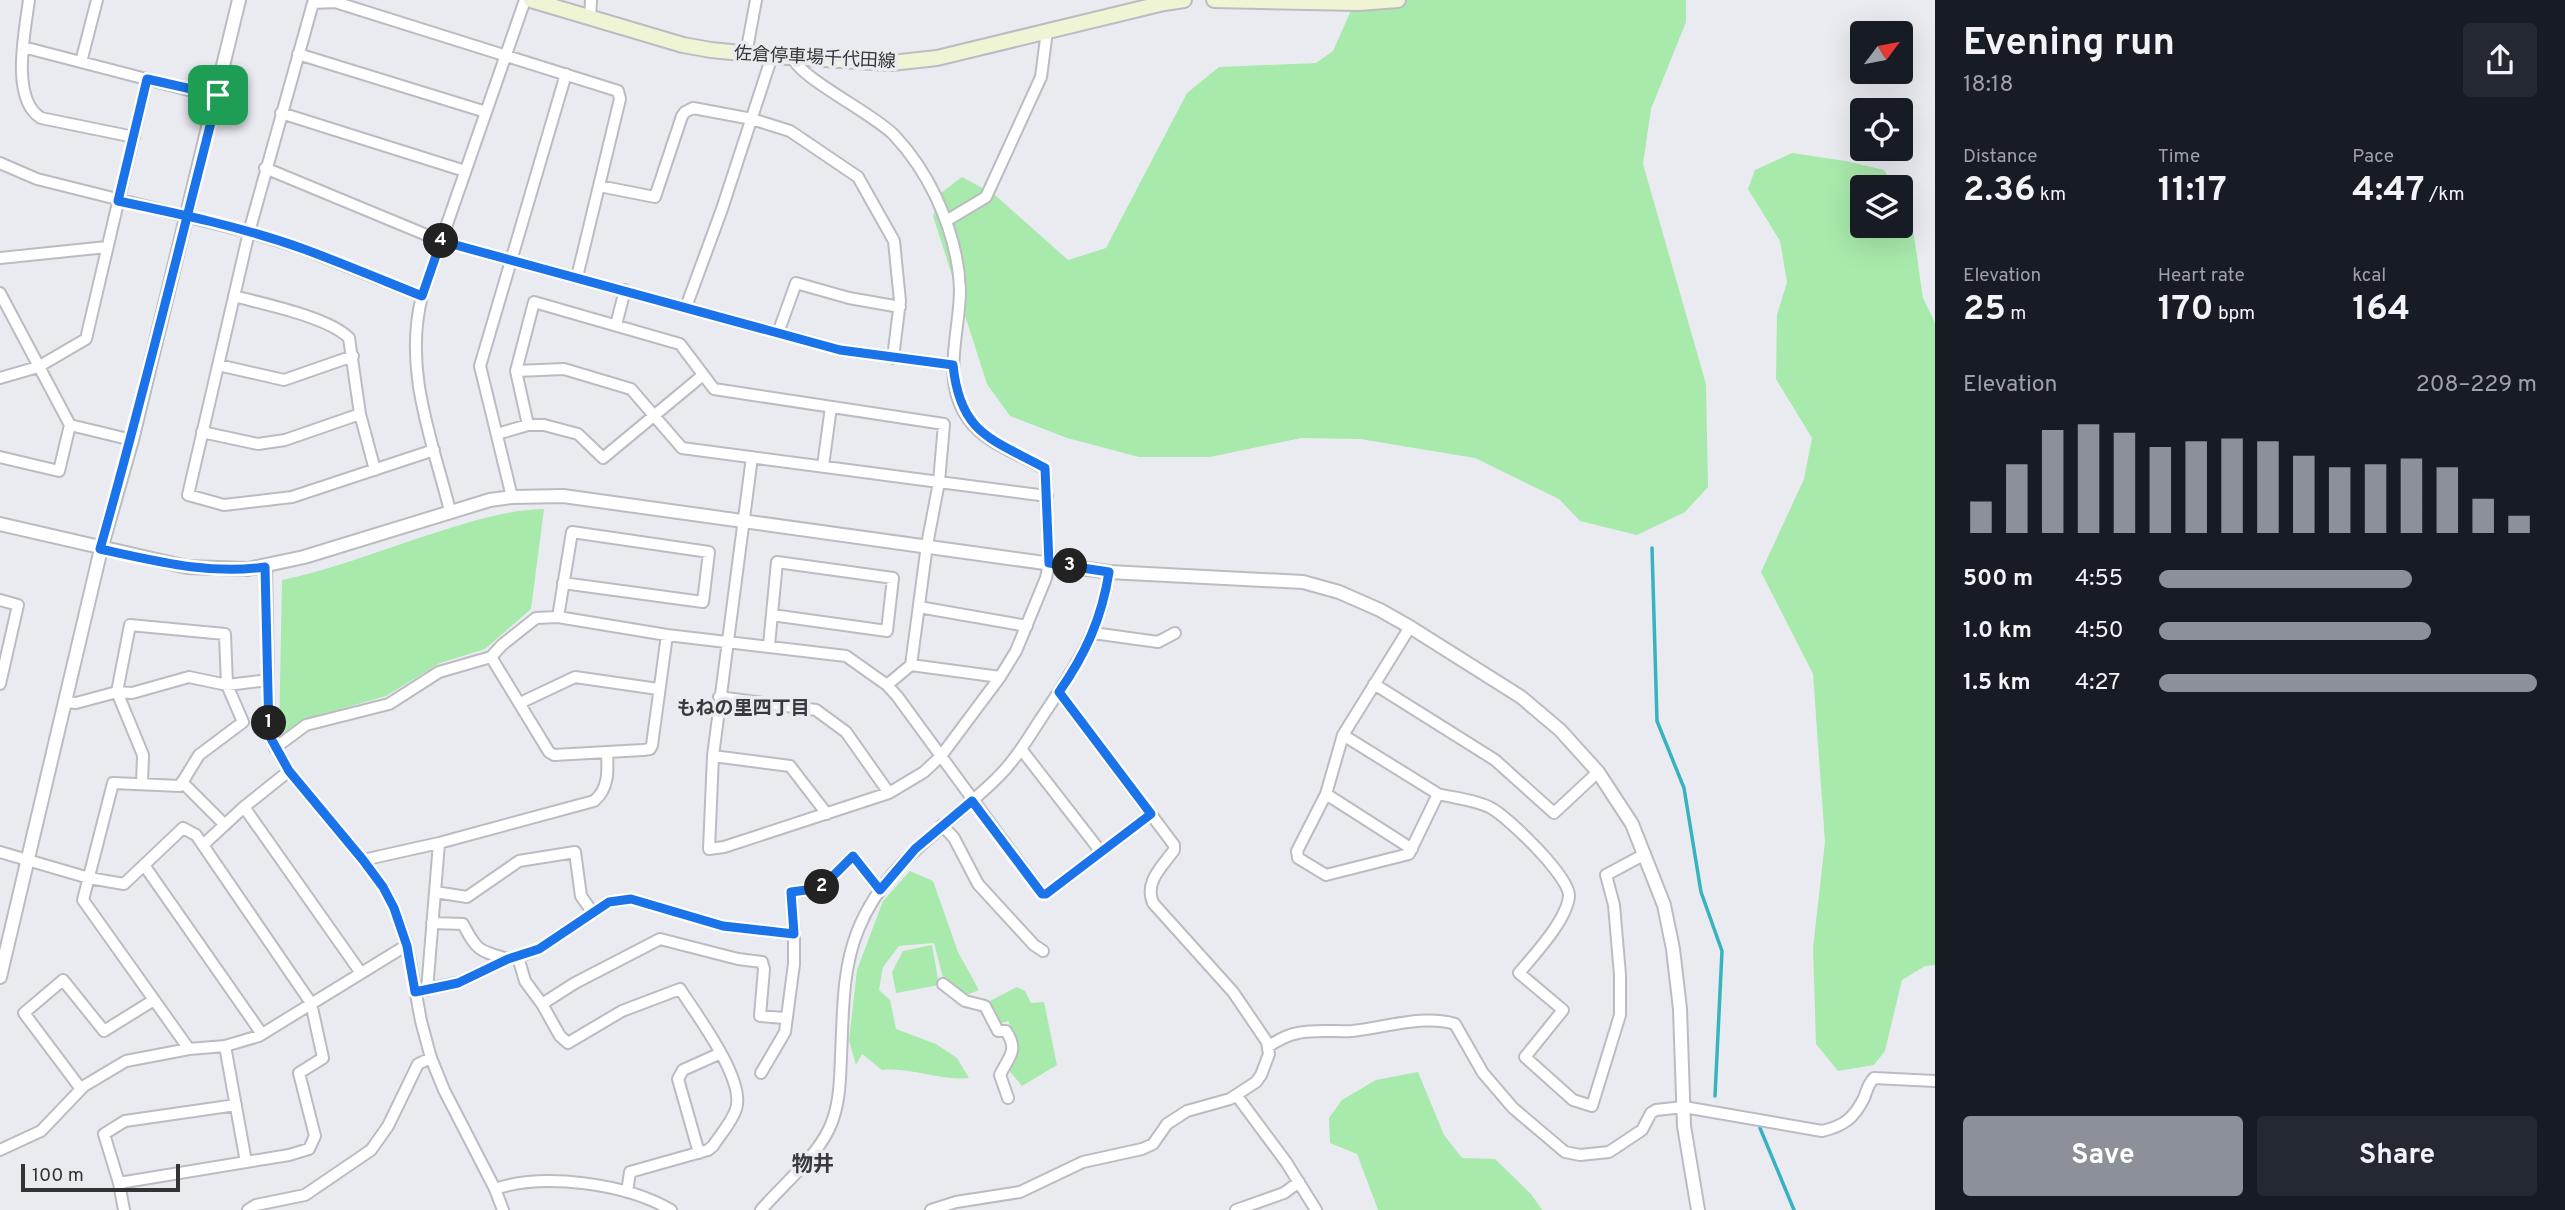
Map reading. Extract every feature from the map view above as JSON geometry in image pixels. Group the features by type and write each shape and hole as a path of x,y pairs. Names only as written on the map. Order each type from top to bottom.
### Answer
{"main road":[{"name":"佐倉停車場千代田線","path":"531,0 683,45 793,58 906,62 937,58 1184,0"},
{"path":"1214,0 1358,3 1398,0"}],"street":[{"path":"29,0 23,47 23,91 33,114 41,118 134,137"},
{"path":"82,62 97,0"},
{"path":"0,976 4,942 66,702 100,549 132,440 239,0"},
{"path":"450,511 418,385 414,362 416,321 422,296 525,0"},
{"path":"590,18 591,0"},
{"path":"746,54 756,0"},
{"path":"435,450 292,497 220,504 188,495 265,168 313,3 335,2 615,89 620,94 577,277"},
{"path":"946,221 986,197 1041,78 1047,31"},
{"path":"23,47 218,95"},
{"path":"298,54 486,113"},
{"path":"686,307 772,56"},
{"path":"752,457 719,697 713,756 709,849 724,847 889,793 924,772 940,756 1000,677 1016,651 1046,578 1049,563 1045,468 1000,446 969,421 955,387 953,365 960,290 946,221 930,186 894,135 843,97 800,70 793,58"},
{"path":"512,496 480,366 566,74"},
{"path":"0,378 38,367 86,339 147,79"},
{"path":"599,186 655,197 682,116 689,109 752,119 790,131 858,177 894,241 900,307 893,358"},
{"path":"281,113 465,171"},
{"path":"0,163 37,179 249,232 301,248 422,296"},
{"path":"265,168 441,241 840,350 953,365"},
{"path":"0,258 107,247"},
{"path":"778,333 796,283 849,298 900,307"},
{"path":"616,326 625,290"},
{"path":"0,293 70,425 59,471 0,457"},
{"path":"234,296 294,312 349,338 360,414 375,470"},
{"path":"528,425 516,370 534,302 680,344 714,389 944,424 939,482 927,545 911,665 887,685"},
{"path":"218,365 284,380 352,356"},
{"path":"516,370 564,369 631,389 682,448 1047,496"},
{"path":"497,434 528,425 544,425 578,434 603,458 703,375"},
{"path":"824,466 831,407"},
{"path":"202,432 258,444 285,440 360,414"},
{"path":"70,425 132,440"},
{"path":"0,524 100,549 187,567 216,570 265,567 450,511 512,496 591,498 744,522 1109,572 1303,582 1339,592 1410,626 1521,697 1560,730 1598,772 1632,824 1664,905 1673,949 1680,1009 1684,1126 1698,1210"},
{"path":"558,617 563,583 572,532 709,552 703,602 563,583"},
{"path":"769,645 777,562 893,578 887,631 772,615"},
{"path":"265,567 269,735 289,771 363,860 383,887 394,908 421,991 431,1058 503,1210"},
{"path":"761,1210 821,1143 829,1129 840,1089 848,969 858,930 880,890 897,867 998,777 1021,749 1085,652 1100,614 1109,572"},
{"path":"0,600 18,605 3,659 0,684"},
{"path":"919,607 1027,626"},
{"path":"275,748 306,724 389,704 439,672 491,657 536,618 558,617 667,635 846,656 887,685 1042,894 1046,894 1151,814"},
{"path":"142,784 143,755 117,692 130,625 225,634 228,685 243,722 199,755 180,786 113,783 83,900 189,1049"},
{"path":"1410,626 1343,735 1326,794 1297,851 1298,858 1326,874 1409,854 1438,794"},
{"path":"1093,633 1158,642 1175,633"},
{"path":"491,657 554,755 650,749 667,635"},
{"path":"911,665 1000,677"},
{"path":"66,702 76,703 117,692 132,692 189,677 228,685 268,680"},
{"path":"520,703 575,677 658,689"},
{"path":"1374,684 1495,760 1554,813 1598,772"},
{"path":"932,1210 956,1202 1020,1192 1083,1162 1142,1149 1153,1144 1167,1124 1187,1111 1237,1096 1256,1082 1269,1054 1269,1046 1233,992 1153,903 1150,896 1151,882 1174,850 1174,845 1059,692"},
{"path":"719,697 816,710 846,732 889,793"},
{"path":"1343,735 1438,794 1490,807 1552,865 1569,896 1556,928 1519,973 1563,1010 1525,1057 1573,1100 1592,1107 1620,1015 1620,975 1614,905 1606,875 1645,854"},
{"path":"1021,749 1101,852"},
{"path":"363,860 439,843 598,799 608,777 607,753"},
{"path":"713,756 790,766 827,814"},
{"path":"203,845 289,771"},
{"path":"182,782 225,825"},
{"path":"1326,794 1412,849"},
{"path":"244,807 361,973"},
{"path":"942,825 954,838 978,884 1034,945 1043,951"},
{"path":"0,852 89,878 124,884 183,828 196,835 311,1003 323,1058 299,1073 315,1136 309,1149 289,1155 119,1183"},
{"path":"421,991 432,923 439,843"},
{"path":"435,892 467,897 519,861 575,852 581,896 593,913"},
{"path":"761,1073 785,1032 794,964 791,892 821,888 853,856 880,890"},
{"path":"144,865 262,1034"},
{"path":"421,991 458,983 539,949 609,902 631,899 723,926 794,934"},
{"path":"432,923 463,924 474,945 485,953 513,958"},
{"path":"542,1004 575,983 660,939 738,959 762,961 764,969 760,1016 785,1018"},
{"path":"0,1150 41,1131 81,1089 126,1061 189,1049 225,1046 262,1034 407,946"},
{"path":"513,958 560,1036 568,1043 622,1011 680,989 727,1062 738,1100 736,1112 713,1146 699,1153 630,1172 627,1192"},
{"path":"81,1089 24,1013 63,980 104,1031 154,1000"},
{"path":"943,984 965,1001 985,1006 998,1031 1006,1031 1013,1041 1013,1050 1000,1075 1007,1098"},
{"path":"1269,1046 1281,1038 1299,1032 1351,1031 1406,1023 1447,1021 1455,1024 1483,1073 1513,1108 1564,1152 1580,1155 1609,1152 1642,1130 1651,1113 1656,1110 1684,1107 1822,1131 1839,1127 1851,1119 1874,1078 1935,1081"},
{"path":"225,1046 246,1162"},
{"path":"699,1153 678,1079 683,1070 721,1053"},
{"path":"248,1210 256,1205 305,1195 371,1150 388,1126 418,1064 431,1058"},
{"path":"1237,1096 1286,1161 1316,1210"},
{"path":"124,1210 104,1134 125,1121 236,1105"},
{"path":"495,1189 530,1181 595,1185 627,1192 671,1210"},
{"path":"1237,1210 1284,1193 1298,1182"},
{"path":"299,1197 302,1210"}],"green space":[{"path":"1361,0 1686,0 1686,22 1651,109 1643,164 1706,384 1708,487 1685,512 1637,535 1580,521 1559,499 1475,458 1360,439 1301,438 1210,457 1139,457 1067,438 1010,416 987,384 933,216 941,193 962,177 995,195 1068,260 1106,248 1187,93 1219,67 1316,63 1333,51 1353,6"},
{"path":"1792,153 1884,170 1887,175 1850,175 1850,238 1913,238 1913,230 1923,298 1935,323 1935,965 1925,966 1902,980 1885,1051 1874,1065 1838,1071 1816,1044 1813,948 1825,842 1813,674 1761,572 1804,479 1812,438 1776,379 1777,315 1787,282 1780,241 1748,189 1755,170"},
{"path":"544,509 531,609 485,649 440,663 386,696 302,720 279,736 282,580 335,566 482,518"},
{"path":"910,871 933,881 958,952 979,990 967,995 943,978 934,943 899,946 883,967 879,990 890,1000 896,1029 936,1044 957,1058 969,1078 882,1070 862,1054 856,1065 849,1040 857,970 883,901"},
{"path":"932,945 939,985 896,993 892,972 903,951"},
{"path":"1017,987 1025,991 1031,1003 1044,1002 1057,1065 1022,1086 1007,1068 1018,1050 1015,1035 1008,1021 998,1024 986,1003"},
{"path":"1418,1072 1444,1135 1462,1158 1495,1159 1531,1194 1542,1210 1378,1210 1357,1154 1330,1143 1329,1118 1342,1100 1376,1080"}],"waterway":[{"path":"1652,548 1657,721 1684,788 1701,892 1722,951 1715,1096"},
{"path":"1760,1128 1794,1210"}],"district":[{"name":"もねの里四丁目","path":"743,707"},
{"name":"物井","path":"813,1164"}],"route":[{"path":"218,95 187,216 132,440 100,549 187,567 216,570 265,567 269,735 289,771 383,887 394,908 407,946 415,992 458,983 508,959 539,949 609,902 631,899 723,926 794,934 791,892 821,888 853,856 880,890 915,849 972,801 1042,894 1046,894 1151,814 1059,692 1085,652 1100,614 1109,572 1049,563 1045,468 1000,446 969,421 955,387 953,365 840,350 441,241 422,296 301,248 187,216 118,201 147,79 204,94 218,95"}]}
